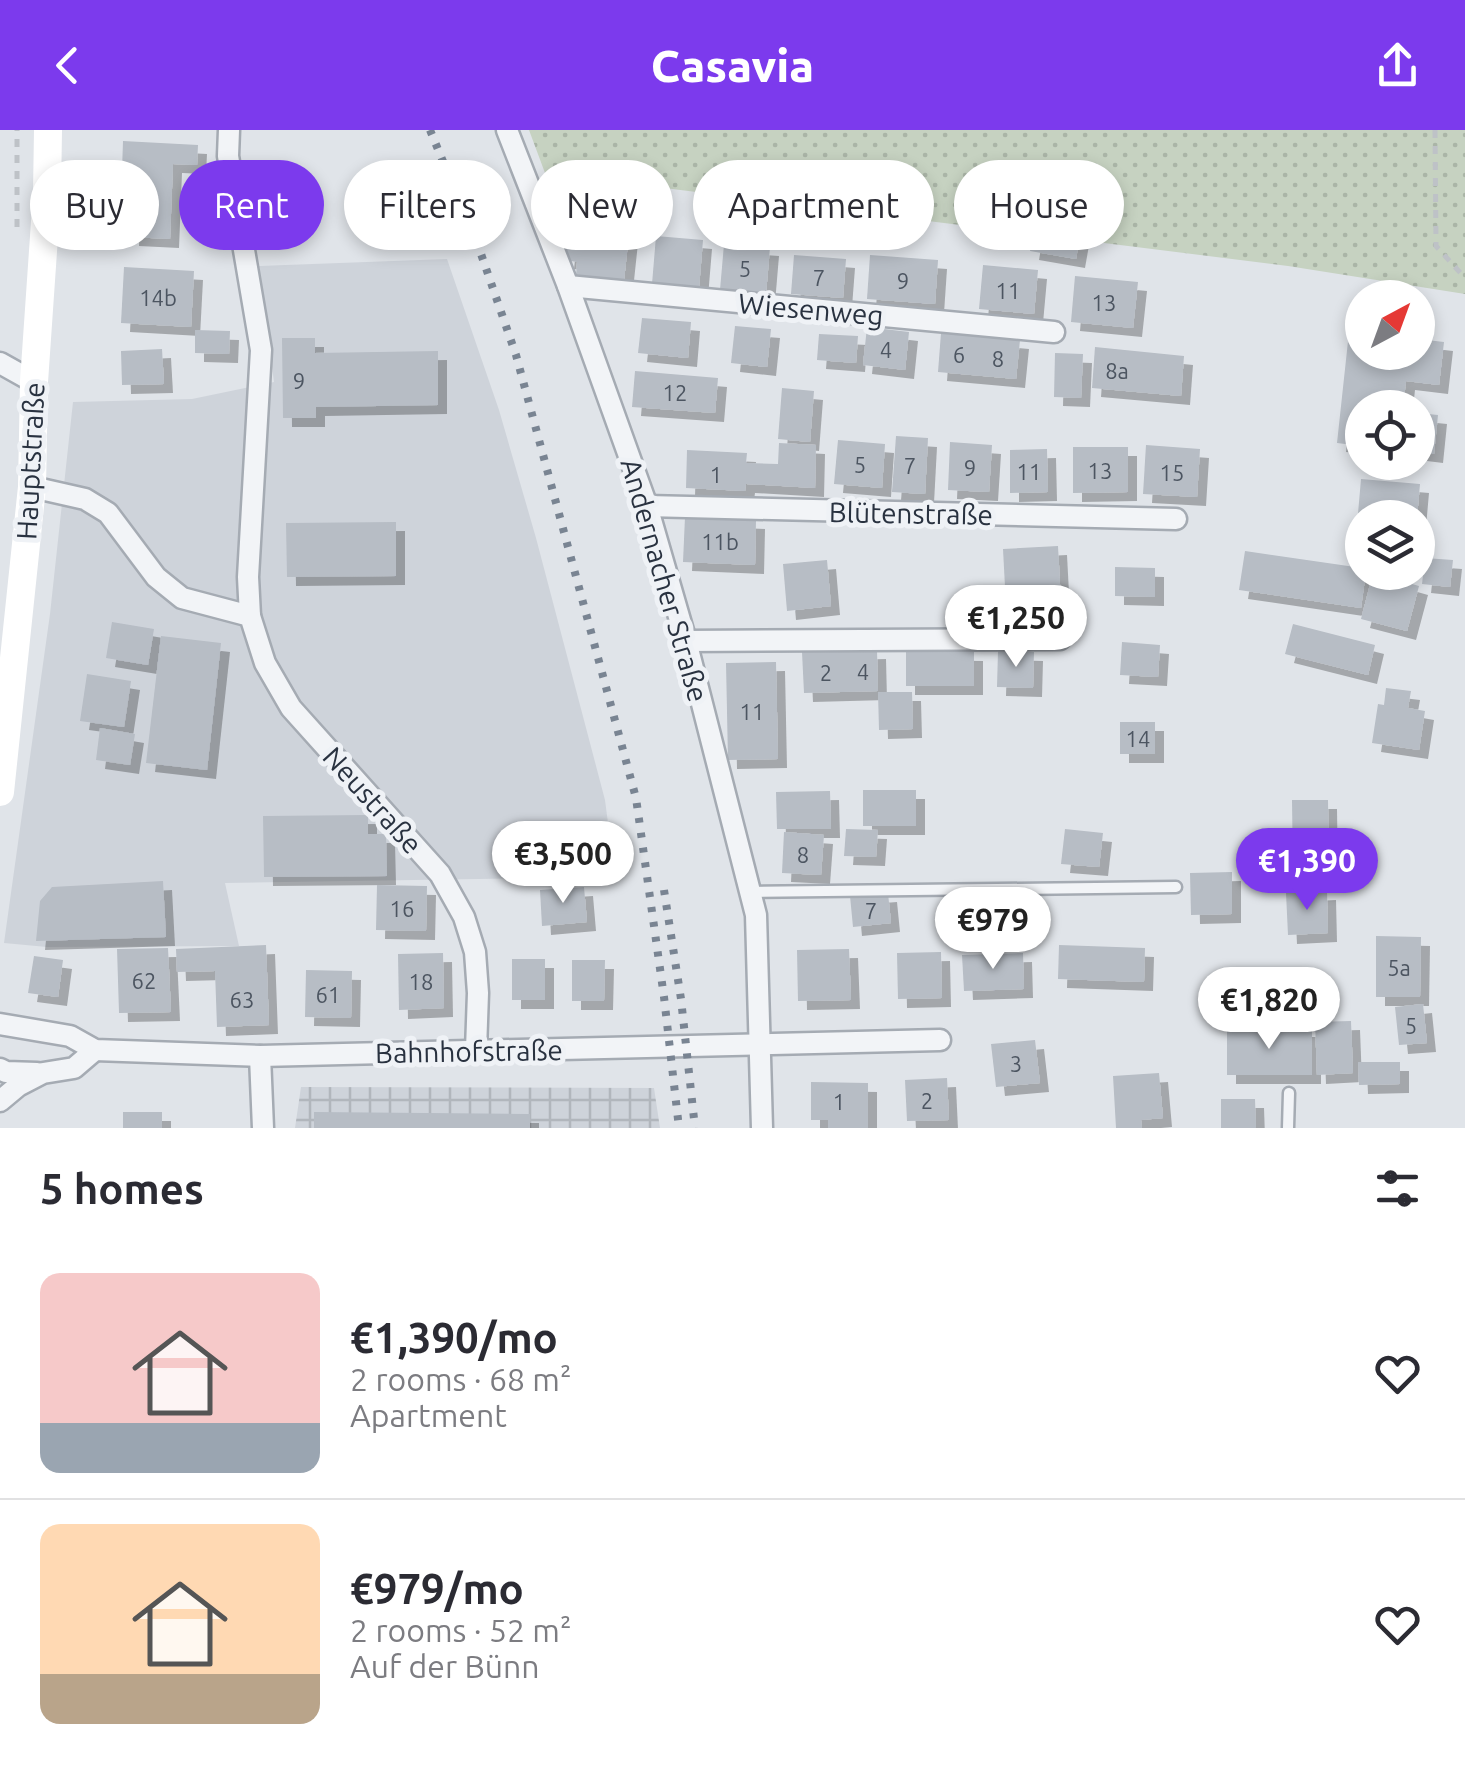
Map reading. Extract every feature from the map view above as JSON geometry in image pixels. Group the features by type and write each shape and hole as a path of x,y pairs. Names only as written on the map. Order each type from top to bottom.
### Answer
{"main road":[{"name":"Hauptstraße","path":"0,792 32,487 48,130"}],"street":[{"name":"Neustraße","path":"229,130 228,156 261,350 248,576 250,616 264,662 292,708 440,874 464,917 474,952 478,993 476,1050"},
{"name":"Andernacher Straße","path":"507,130 647,506 686,641 756,916 759,1044"},
{"name":"Wiesenweg","path":"568,286 1054,332"},
{"path":"0,363 34,382"},
{"path":"32,487 85,499 108,514 156,577 182,598 250,616"},
{"name":"Blütenstraße","path":"647,506 1176,519"},
{"path":"686,641 1060,640"},
{"name":"Bahnhofstraße","path":"0,1024 70,1036 95,1050 260,1056 940,1040"},
{"path":"759,1044 762,1128"},
{"name":"Bahnhofstraße","path":"0,1069 42,1073 74,1068 95,1050"},
{"path":"260,1056 264,1128"},
{"name":"Bahnhofstraße","path":"0,1101 42,1073"}],"lane":[{"path":"750,892 1176,886"},
{"path":"1288,1128 1289,1093"}],"path":[{"path":"1435,130 1436,246 1465,278"}],"shaded area":[{"path":"447,259 499,410 536,538 605,800 615,877 225,883 239,946 47,947 4,943 50,614 73,402 192,399 274,382 259,266"},
{"path":"301,1087 654,1088 660,1128 295,1128"}],"green space":[{"path":"529,130 1465,130 1465,294 1435,289 1435,280 1376,280 1124,245 1124,160 954,160 954,224 934,222 934,160 693,160 693,192 673,189 673,160 540,160"}],"building":[{"path":"123,141 198,145 197,160 173,164 170,239 159,238 159,160 122,160"},
{"path":"673,237 693,239 693,250 702,250 699,288 652,284 655,250 673,250"},
{"path":"566,250 627,250 624,281 576,276 577,262 565,260"},
{"path":"723,250 770,250 766,294 720,290"},
{"path":"1030,250 1078,250 1076,259"},
{"path":"794,255 846,259 843,298 791,294"},
{"path":"870,255 938,260 935,304 867,299"},
{"path":"983,265 1038,270 1034,314 979,309"},
{"path":"124,267 194,271 191,327 121,323"},
{"path":"1075,276 1138,282 1133,328 1071,322"},
{"path":"642,318 691,322 688,358 638,353"},
{"path":"735,326 771,329 767,367 731,363"},
{"path":"867,327 909,332 905,370 863,365"},
{"path":"195,330 230,331 229,354 195,353"},
{"path":"941,333 1020,340 1016,379 938,372"},
{"path":"819,334 858,336 856,363 817,360"},
{"path":"282,338 315,338 315,353 438,351 438,405 316,407 316,418 283,418"},
{"path":"1435,341 1444,342 1439,385 1406,381 1405,390 1345,390 1345,444 1337,443 1345,369 1435,370"},
{"path":"1095,347 1184,356 1181,396 1092,388"},
{"path":"162,349 164,384 122,385 121,351"},
{"path":"1055,353 1083,354 1081,398 1054,397"},
{"path":"635,371 718,378 715,413 632,407"},
{"path":"782,388 814,391 810,442 778,439"},
{"path":"896,436 928,438 925,494 892,492"},
{"path":"838,440 885,444 882,488 834,484"},
{"path":"950,442 992,445 989,492 948,490"},
{"path":"779,443 816,445 815,488 746,484 745,491 686,488 687,450 747,453 746,463 778,464"},
{"path":"1146,445 1200,449 1197,497 1143,494"},
{"path":"1073,447 1128,447 1128,492 1073,493"},
{"path":"1047,449 1048,492 1010,493 1010,450"},
{"path":"1361,480 1420,484 1419,500 1359,500"},
{"path":"685,517 756,520 755,565 683,562"},
{"path":"396,522 396,576 287,577 286,523"},
{"path":"1058,546 1061,603 1006,606 1003,549"},
{"path":"1245,551 1345,566 1345,590 1364,590 1361,608 1239,590"},
{"path":"1435,559 1453,560 1450,587 1435,585"},
{"path":"827,560 831,606 787,611 783,564"},
{"path":"1115,567 1155,568 1155,597 1115,596"},
{"path":"1369,590 1418,590 1407,631 1361,619"},
{"path":"112,622 154,629 148,665 106,658"},
{"path":"1293,624 1375,645 1368,675 1285,654"},
{"path":"161,636 221,643 207,770 146,763"},
{"path":"1122,642 1160,645 1158,677 1120,675"},
{"path":"877,650 878,691 804,693 802,652"},
{"path":"906,651 974,652 974,686 906,686"},
{"path":"998,651 1034,652 1033,688 997,687"},
{"path":"776,662 778,759 728,760 726,663"},
{"path":"87,674 131,681 124,727 80,721"},
{"path":"1386,688 1411,691 1408,708 1425,711 1419,750 1372,743 1378,704 1384,705"},
{"path":"878,692 912,692 913,729 879,730"},
{"path":"1120,722 1155,722 1155,754 1120,754"},
{"path":"100,728 135,734 130,765 96,760"},
{"path":"863,790 916,790 916,826 863,826"},
{"path":"830,791 831,829 777,829 776,792"},
{"path":"1292,800 1328,800 1329,871 1293,871"},
{"path":"368,815 368,834 386,834 387,876 264,877 263,816"},
{"path":"846,829 878,830 876,857 844,856"},
{"path":"1065,829 1103,833 1099,867 1061,864"},
{"path":"784,832 824,835 821,875 782,873"},
{"path":"1232,872 1232,914 1191,915 1190,873"},
{"path":"163,881 166,937 36,941 40,901 52,887"},
{"path":"377,885 427,886 426,931 376,930"},
{"path":"584,887 587,922 542,926 540,890"},
{"path":"1327,891 1328,933 1288,935 1286,893"},
{"path":"888,893 891,923 853,927 850,896"},
{"path":"1376,936 1421,937 1420,997 1376,997"},
{"path":"266,945 269,1025 217,1027 215,971 177,972 176,949"},
{"path":"1059,945 1145,948 1144,982 1058,979"},
{"path":"168,948 171,1012 119,1013 117,949"},
{"path":"849,949 851,1000 798,1001 797,950"},
{"path":"941,952 942,998 898,999 897,953"},
{"path":"443,953 444,1008 399,1010 398,954"},
{"path":"1023,953 1024,989 964,991 962,955"},
{"path":"34,956 63,960 58,997 28,993"},
{"path":"512,959 545,959 545,1000 512,1000"},
{"path":"572,960 605,960 604,1001 572,1001"},
{"path":"306,970 352,971 351,1018 305,1017"},
{"path":"1423,1004 1427,1043 1399,1045 1395,1007"},
{"path":"1351,1021 1353,1073 1317,1075 1315,1022"},
{"path":"1227,1028 1312,1028 1312,1075 1227,1075"},
{"path":"1035,1040 1040,1083 996,1087 991,1044"},
{"path":"1358,1062 1400,1062 1400,1084 1359,1085"},
{"path":"1159,1073 1163,1118 1141,1120 1142,1128 1116,1128 1113,1076"},
{"path":"947,1078 949,1120 907,1121 905,1080"},
{"path":"811,1082 868,1083 868,1128 828,1128 828,1120 811,1120"},
{"path":"1221,1099 1255,1099 1256,1128 1221,1128"},
{"path":"123,1112 162,1112 162,1128 123,1128"},
{"path":"314,1112 530,1114 530,1128 314,1128"}],"railway":[{"path":"430,130 480,251 516,355 636,798 679,1128"},
{"path":"664,890 695,1128"}]}
